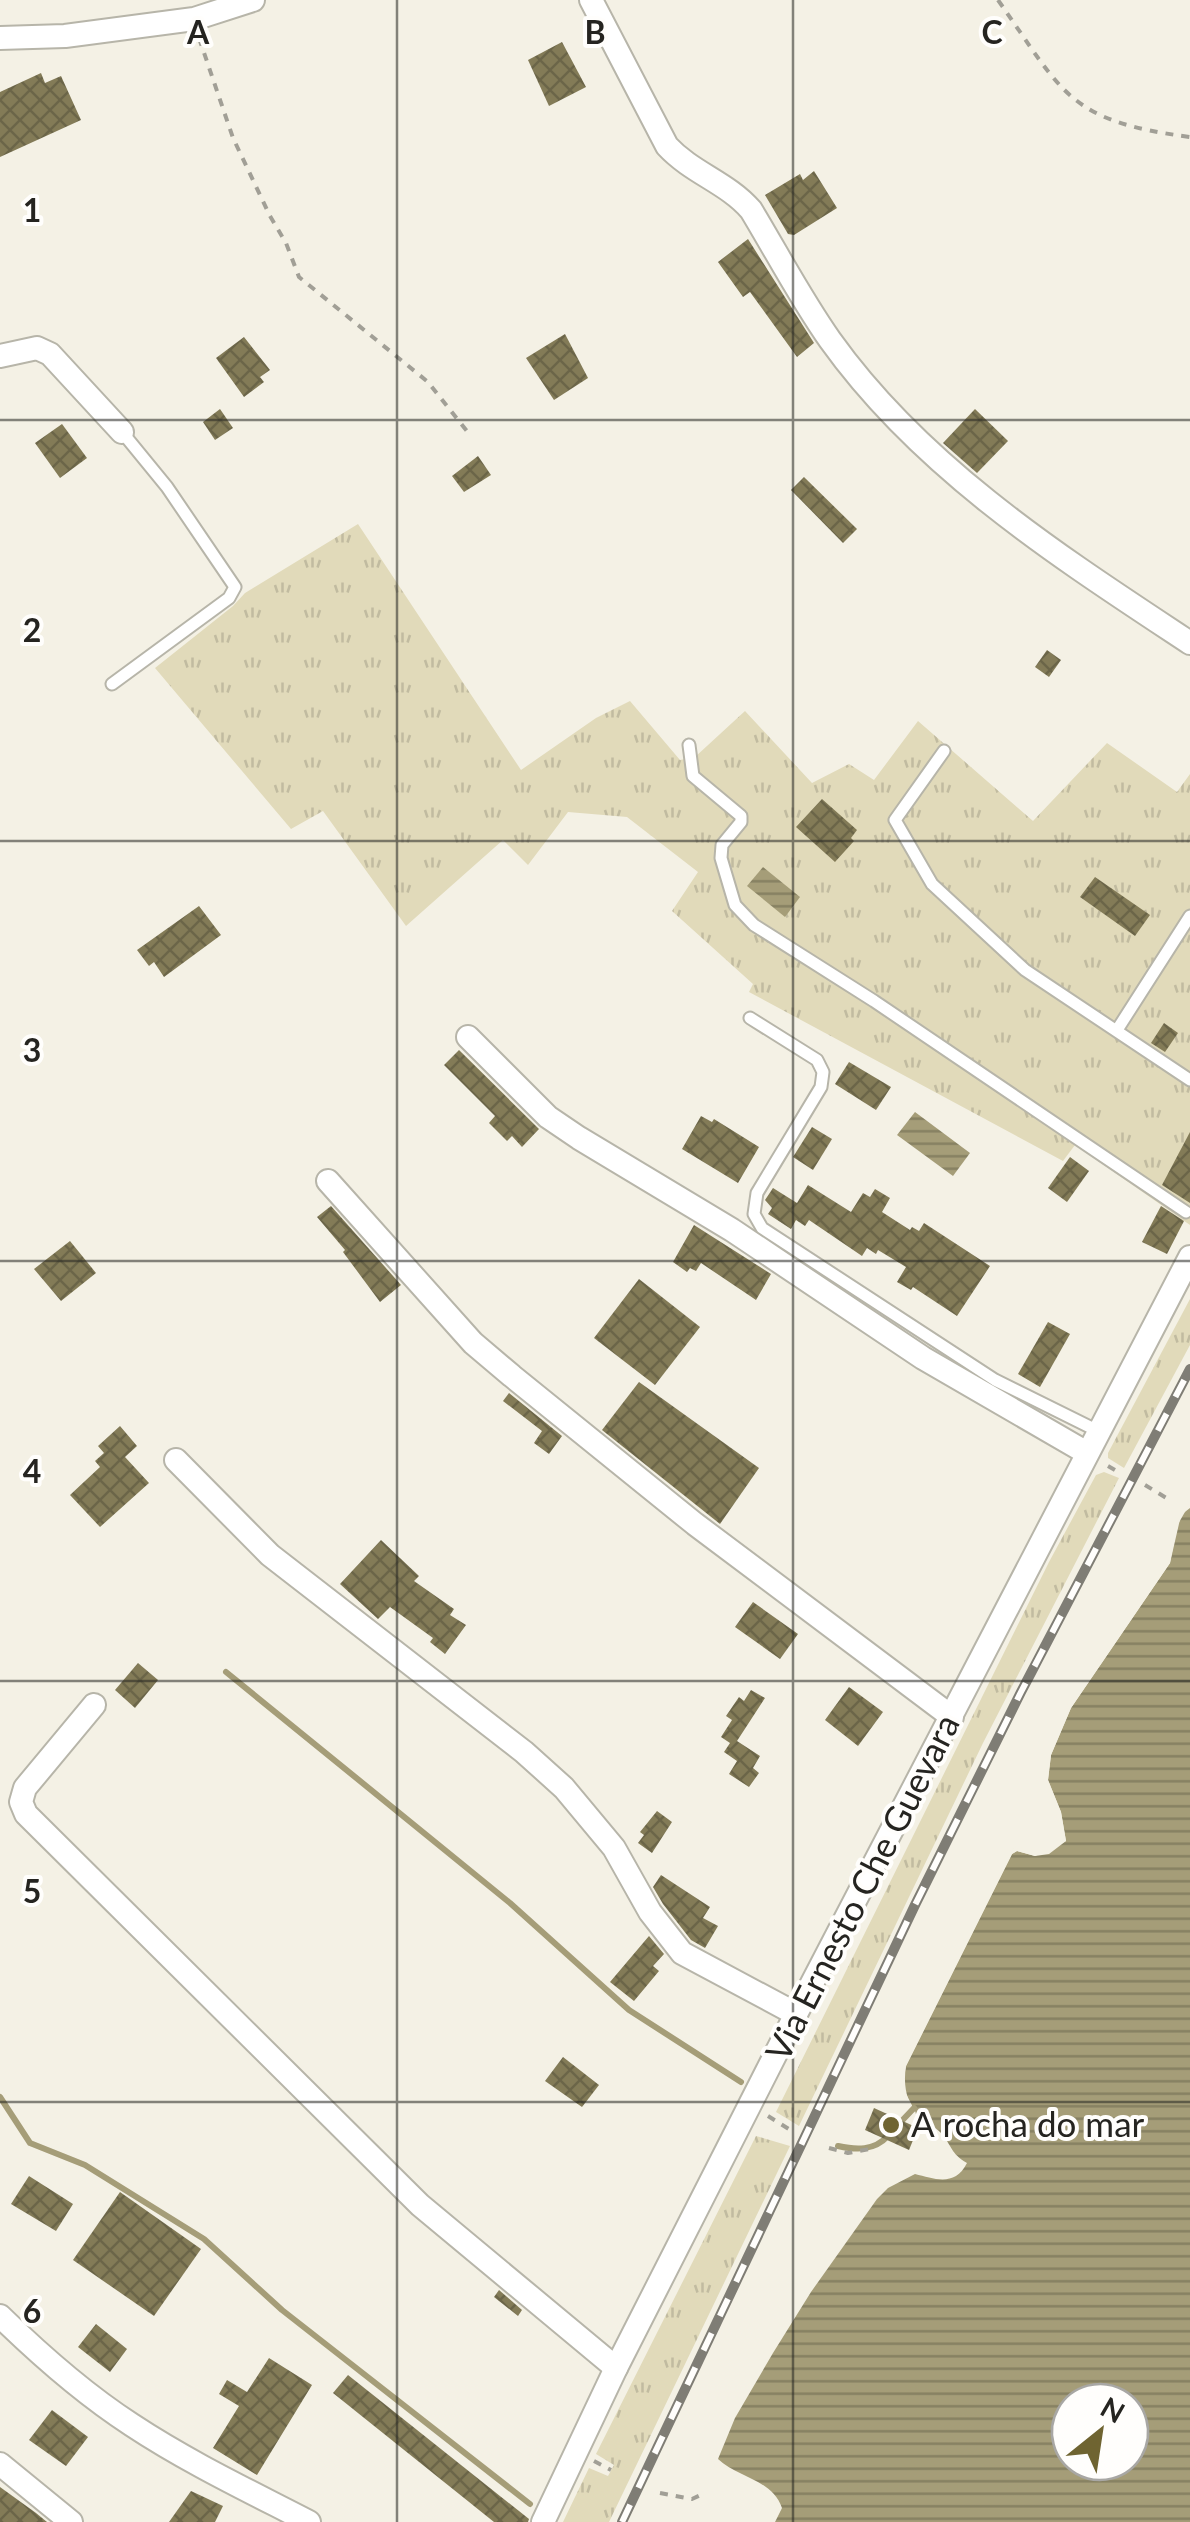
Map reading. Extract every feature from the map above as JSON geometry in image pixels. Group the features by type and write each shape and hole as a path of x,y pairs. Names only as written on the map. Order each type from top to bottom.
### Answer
{"street":[{"path":"0,38 65,36 194,19 253,0"},
{"path":"591,0 667,146 680,161 738,195 751,210 830,340 888,409 1032,537 1190,643"},
{"path":"0,356 37,348 50,354 122,432"},
{"path":"468,1036 548,1116 579,1138 732,1230 923,1358 1087,1453"},
{"path":"328,1180 473,1343 695,1524 952,1716"},
{"name":"Via Ernesto Che Guevara","path":"543,2522 616,2368 796,2014 1190,1257"},
{"path":"176,1460 270,1555 524,1752 564,1788 614,1848 650,1912 682,1953 796,2014"},
{"path":"94,1704 25,1788 21,1802 26,1814 420,2205 616,2368"},
{"path":"0,2316 66,2376 132,2425 309,2522"},
{"path":"0,2464 71,2522"}],"lane":[{"path":"112,684 229,598 235,587 167,488 122,432"},
{"path":"689,744 694,778 740,816 741,822 722,844 721,858 735,904 754,925 1186,1212"},
{"path":"944,751 895,820 932,884 1025,970 1190,1080"},
{"path":"1117,1030 1190,916"},
{"path":"750,1018 817,1060 823,1072 820,1086 757,1194 754,1214 762,1228 995,1380 1098,1431"}],"path":[{"path":"998,0 1047,73 1069,97 1096,116 1146,132 1190,138"},
{"path":"194,19 233,138 286,242 299,277 428,382 470,435"},
{"path":"1146,1486 1168,1499"},
{"path":"752,2105 792,2131"},
{"path":"829,2148 848,2153 870,2149"},
{"path":"660,2494 692,2499 706,2492"}],"green space":[{"path":"358,524 521,770 596,718 630,701 680,760 695,757 745,711 812,783 849,764 874,780 918,721 1033,821 1107,743 1177,792 1190,774 1190,1225 1075,1145 1063,1161 749,992 753,984 672,911 698,872 627,817 568,812 528,865 503,840 406,926 323,811 291,829 155,668 245,593"},
{"path":"1190,1299 1190,1345 1124,1468 1108,1458 1108,1453"},
{"path":"1104,1472 1119,1478 983,1743 799,2126 776,2112 1049,1562 1096,1475"},
{"path":"756,2136 790,2146 609,2522 563,2522 589,2468 608,2476 614,2465 596,2454"}],"shaded area":[{"path":"763,867 800,897 785,917 747,886"},
{"path":"915,1112 970,1153 953,1176 897,1135"},
{"path":"1190,1508 1190,2522 775,2522 782,2508 771,2491 718,2459 735,2418 773,2353 877,2199 888,2188 915,2174 951,2178 967,2163 912,2107 905,2087 906,2066 1012,1854 1017,1851 1035,1856 1066,1841 1061,1812 1048,1780 1051,1755 1071,1708 1170,1563 1181,1515"}],"pier":[{"path":"1190,1503 1177,1526 1170,1563 1071,1708 1051,1755 1048,1780 1061,1812 1066,1841 1049,1854 1012,1854 906,2066 902,2086 917,2115 898,2088 901,2064 1008,1852 1017,1846 1036,1851 1047,1849 1061,1839 1043,1781 1047,1754 1067,1706 1166,1560 1176,1513"}],"building":[{"path":"562,42 586,87 549,106 528,60"},
{"path":"41,73 45,83 61,76 81,120 0,157 0,92"},
{"path":"814,171 837,208 794,235 788,234 765,195 800,174 803,180"},
{"path":"748,239 814,343 797,357 750,292 743,297 718,262"},
{"path":"565,334 588,378 554,400 526,358"},
{"path":"244,337 270,370 260,377 264,382 244,397 216,358"},
{"path":"220,409 233,428 215,440 203,422"},
{"path":"975,409 1008,441 977,473 943,443"},
{"path":"62,424 87,458 60,478 35,443"},
{"path":"478,456 491,475 464,492 452,476"},
{"path":"804,477 857,529 843,543 791,490"},
{"path":"1047,650 1061,660 1049,677 1035,667"},
{"path":"822,799 857,830 851,838 854,841 835,862 796,827"},
{"path":"1095,877 1150,915 1135,936 1080,897"},
{"path":"199,906 221,935 164,977 154,962 149,966 137,950"},
{"path":"1164,1023 1178,1033 1165,1052 1151,1043"},
{"path":"459,1050 539,1129 522,1147 512,1136 507,1141 489,1123 495,1116 444,1065"},
{"path":"849,1062 891,1087 876,1110 835,1084"},
{"path":"701,1116 712,1122 714,1119 759,1147 738,1183 682,1149"},
{"path":"812,1127 832,1139 813,1170 793,1157"},
{"path":"1190,1132 1190,1203 1162,1185"},
{"path":"1070,1157 1089,1171 1067,1202 1048,1188"},
{"path":"808,1185 851,1212 863,1193 870,1197 875,1189 890,1198 882,1212 910,1230 912,1227 919,1231 924,1223 990,1266 957,1316 913,1287 911,1290 897,1282 906,1267 878,1250 876,1254 867,1248 862,1256 809,1220 805,1226 796,1220 791,1229 768,1214 772,1208 765,1200 773,1188 797,1203"},
{"path":"331,1206 401,1285 380,1302 317,1217"},
{"path":"1161,1206 1184,1221 1167,1254 1142,1242"},
{"path":"694,1225 771,1274 756,1300 701,1263 696,1271 690,1268 687,1272 673,1262"},
{"path":"70,1241 96,1273 61,1301 34,1269"},
{"path":"639,1279 700,1327 655,1385 594,1338"},
{"path":"1048,1322 1070,1334 1040,1387 1018,1374"},
{"path":"639,1382 759,1468 720,1524 602,1430"},
{"path":"509,1393 562,1436 549,1454 534,1443 542,1431 503,1401"},
{"path":"120,1426 137,1446 125,1457 149,1483 100,1527 70,1495 100,1467 95,1461 104,1453 98,1446"},
{"path":"381,1540 419,1576 414,1581 454,1609 450,1615 466,1625 445,1654 430,1642 433,1638 390,1607 378,1619 340,1584"},
{"path":"753,1602 798,1634 780,1659 735,1627"},
{"path":"138,1663 158,1680 135,1708 115,1690"},
{"path":"849,1687 883,1712 858,1746 825,1720"},
{"path":"751,1690 765,1698 737,1741 760,1756 753,1768 759,1773 749,1787 729,1774 737,1761 724,1752 730,1743 721,1737 732,1720 726,1716 739,1697 744,1701"},
{"path":"657,1811 672,1822 652,1853 638,1843 644,1835 640,1832"},
{"path":"661,1875 710,1907 703,1918 718,1926 705,1948 691,1940 663,1904 653,1887"},
{"path":"649,1936 664,1954 653,1966 659,1971 634,2001 610,1982"},
{"path":"563,2057 599,2085 582,2107 545,2081"},
{"path":"874,2108 918,2128 909,2150 865,2130"},
{"path":"29,2176 73,2204 56,2231 11,2204"},
{"path":"120,2192 201,2249 154,2316 73,2260"},
{"path":"499,2290 522,2310 518,2316 494,2297"},
{"path":"96,2324 127,2349 110,2372 78,2347"},
{"path":"269,2358 312,2385 257,2475 213,2448 239,2406 219,2394 227,2380 247,2392"},
{"path":"348,2375 528,2522 494,2522 333,2393"},
{"path":"52,2410 88,2437 66,2466 29,2440"},
{"path":"0,2487 36,2513 47,2522 0,2522"},
{"path":"191,2491 223,2506 215,2522 169,2522"}],"waterway":[{"path":"226,1672 510,1903 629,2010 741,2082"},
{"path":"0,2097 30,2143 85,2165 204,2239 282,2310 530,2504"},
{"path":"896,2127 914,2108"},
{"path":"838,2146 864,2148 888,2136"}],"railway":[{"path":"622,2522 915,1905 1190,1369"}],"place":[{"name":"A rocha do mar","path":"891,2125"}]}
